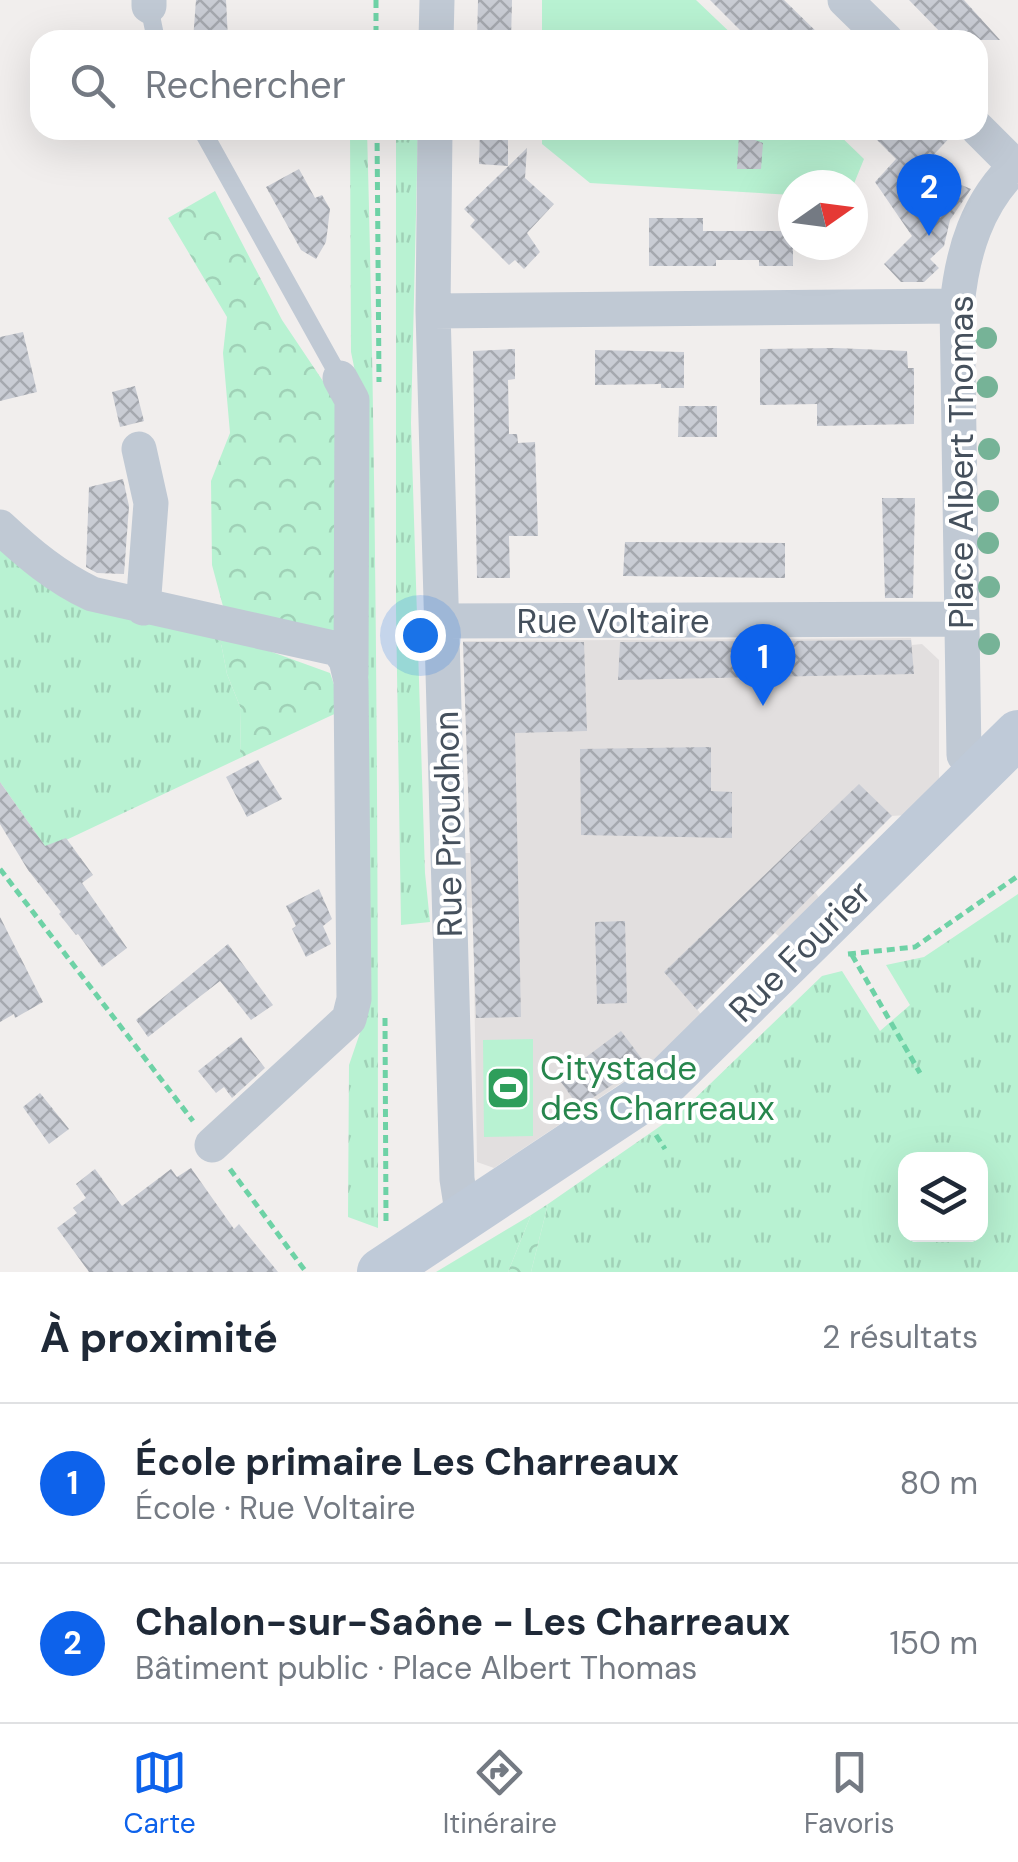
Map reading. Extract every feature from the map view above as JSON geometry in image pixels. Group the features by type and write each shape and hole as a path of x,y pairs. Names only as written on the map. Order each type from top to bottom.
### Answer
{"main road":[{"name":"Rue Fourier","path":"382,1272 660,1087 1018,734"}],"street":[{"path":"436,30 437,0"},
{"path":"845,0 876,30"},
{"path":"988,139 1016,165"},
{"name":"Rue Proudhon","path":"435,140 434,311 457,1180 466,1216"},
{"name":"Place Albert Thomas","path":"979,770 964,756 956,306 960,273 980,210 1016,165"},
{"path":"434,311 956,306"},
{"path":"212,1145 350,1019 354,1000 352,400 340,378"},
{"path":"140,448 151,502 143,608"},
{"path":"0,526 63,580 92,594 338,648 352,680"},
{"name":"Rue Voltaire","path":"444,621 962,619"}],"lane":[{"path":"208,140 340,378"}],"path":[{"path":"376,0 376,30"},
{"path":"0,869 306,1272"},
{"path":"834,957 915,947 1018,876"},
{"path":"852,954 920,1074"}],"shaded area":[{"path":"911,638 912,645 922,644 939,660 939,789 908,815 891,816 815,892 820,899 781,938 775,933 697,1009 703,1017 647,1066 494,1168 477,1162 473,908 464,907 463,853 470,853 463,641"}],"green space":[{"path":"542,0 696,0 728,30 542,30"},
{"path":"350,140 367,140 376,679 378,1228 348,1217 349,1065 362,1027 358,386 351,352"},
{"path":"396,140 418,140 411,423 425,873 430,922 401,925"},
{"path":"542,140 844,140 864,159 860,170 778,170 778,194 590,183"},
{"path":"215,191 282,320 333,396 338,416 343,641 224,610 212,565 211,481 230,433 223,353 227,317 168,218"},
{"path":"0,543 219,633 227,674 241,709 240,758 47,849 0,782"},
{"path":"219,633 330,673 343,710 240,758 241,709 227,674"},
{"path":"1018,894 1018,1272 531,1272 548,1204 682,1111 822,976 842,971 880,1031 910,1005 886,965 924,957"},
{"name":"Citystade des Charreaux","path":"533,1039 533,1136 484,1137 483,1040"},
{"path":"548,1204 531,1272 508,1272 531,1215"},
{"path":"531,1215 508,1272 436,1272"}],"building":[{"path":"196,0 226,0 228,30 194,30"},
{"path":"478,0 512,0 511,30 477,30"},
{"path":"710,0 784,0 815,30 740,30"},
{"path":"909,0 964,0 1000,40 988,40 988,30 938,30"},
{"path":"480,140 508,140 508,166 479,164"},
{"path":"739,140 763,143 761,169 737,169"},
{"path":"877,140 948,140 921,168 971,189 950,220 944,246 930,259 939,268 924,282 901,282 884,264 912,236 875,182 896,159"},
{"path":"527,148 525,178 554,204 527,233 540,252 524,269 515,260 509,265 470,226 475,220 464,209"},
{"path":"299,169 315,198 322,195 330,209 326,242 316,259 301,250 266,187"},
{"path":"649,218 703,218 703,231 778,231 778,260 793,260 793,266 759,266 759,260 716,260 716,266 649,266"},
{"path":"23,332 37,392 0,401 0,337"},
{"path":"515,349 515,379 508,380 509,434 517,434 518,443 535,442 538,536 509,536 510,578 477,578 473,351"},
{"path":"760,349 907,351 908,368 914,368 914,424 817,426 817,404 760,405"},
{"path":"595,350 684,352 684,388 661,388 661,384 595,385"},
{"path":"135,386 144,421 120,427 112,392"},
{"path":"679,406 717,406 717,437 678,437"},
{"path":"123,479 129,506 124,574 97,573 86,567 89,487"},
{"path":"882,498 915,498 913,598 885,598"},
{"path":"625,542 785,543 785,578 623,576"},
{"path":"911,640 914,674 618,680 620,642"},
{"path":"463,642 584,642 587,731 515,733 521,1017 476,1018"},
{"path":"711,747 711,791 732,792 732,838 581,835 580,749"},
{"path":"258,760 282,799 247,817 226,777"},
{"path":"0,782 45,846 66,838 93,875 82,883 127,948 102,967 59,914 0,824"},
{"path":"859,784 892,816 697,1010 664,972"},
{"path":"319,889 332,919 323,926 331,944 306,957 286,906"},
{"path":"0,917 43,1002 0,1022"},
{"path":"625,921 627,1003 597,1004 595,922"},
{"path":"228,944 273,1005 251,1020 220,981 148,1037 136,1020"},
{"path":"621,1031 645,1063 579,1107 558,1078"},
{"path":"241,1037 265,1068 232,1098 224,1087 216,1093 198,1071"},
{"path":"40,1093 69,1129 49,1144 23,1107"},
{"path":"191,1168 234,1229 239,1224 278,1272 89,1272 57,1228 77,1213 73,1208 86,1198 76,1184 95,1169 122,1206 171,1169 177,1177"}],"place":[{"name":"Chalon-sur-Saône - Les Charreaux","path":"929,236"},
{"name":"École primaire Les Charreaux","path":"763,706"},
{"name":"Citystade des Charreaux","path":"508,1088"}]}
